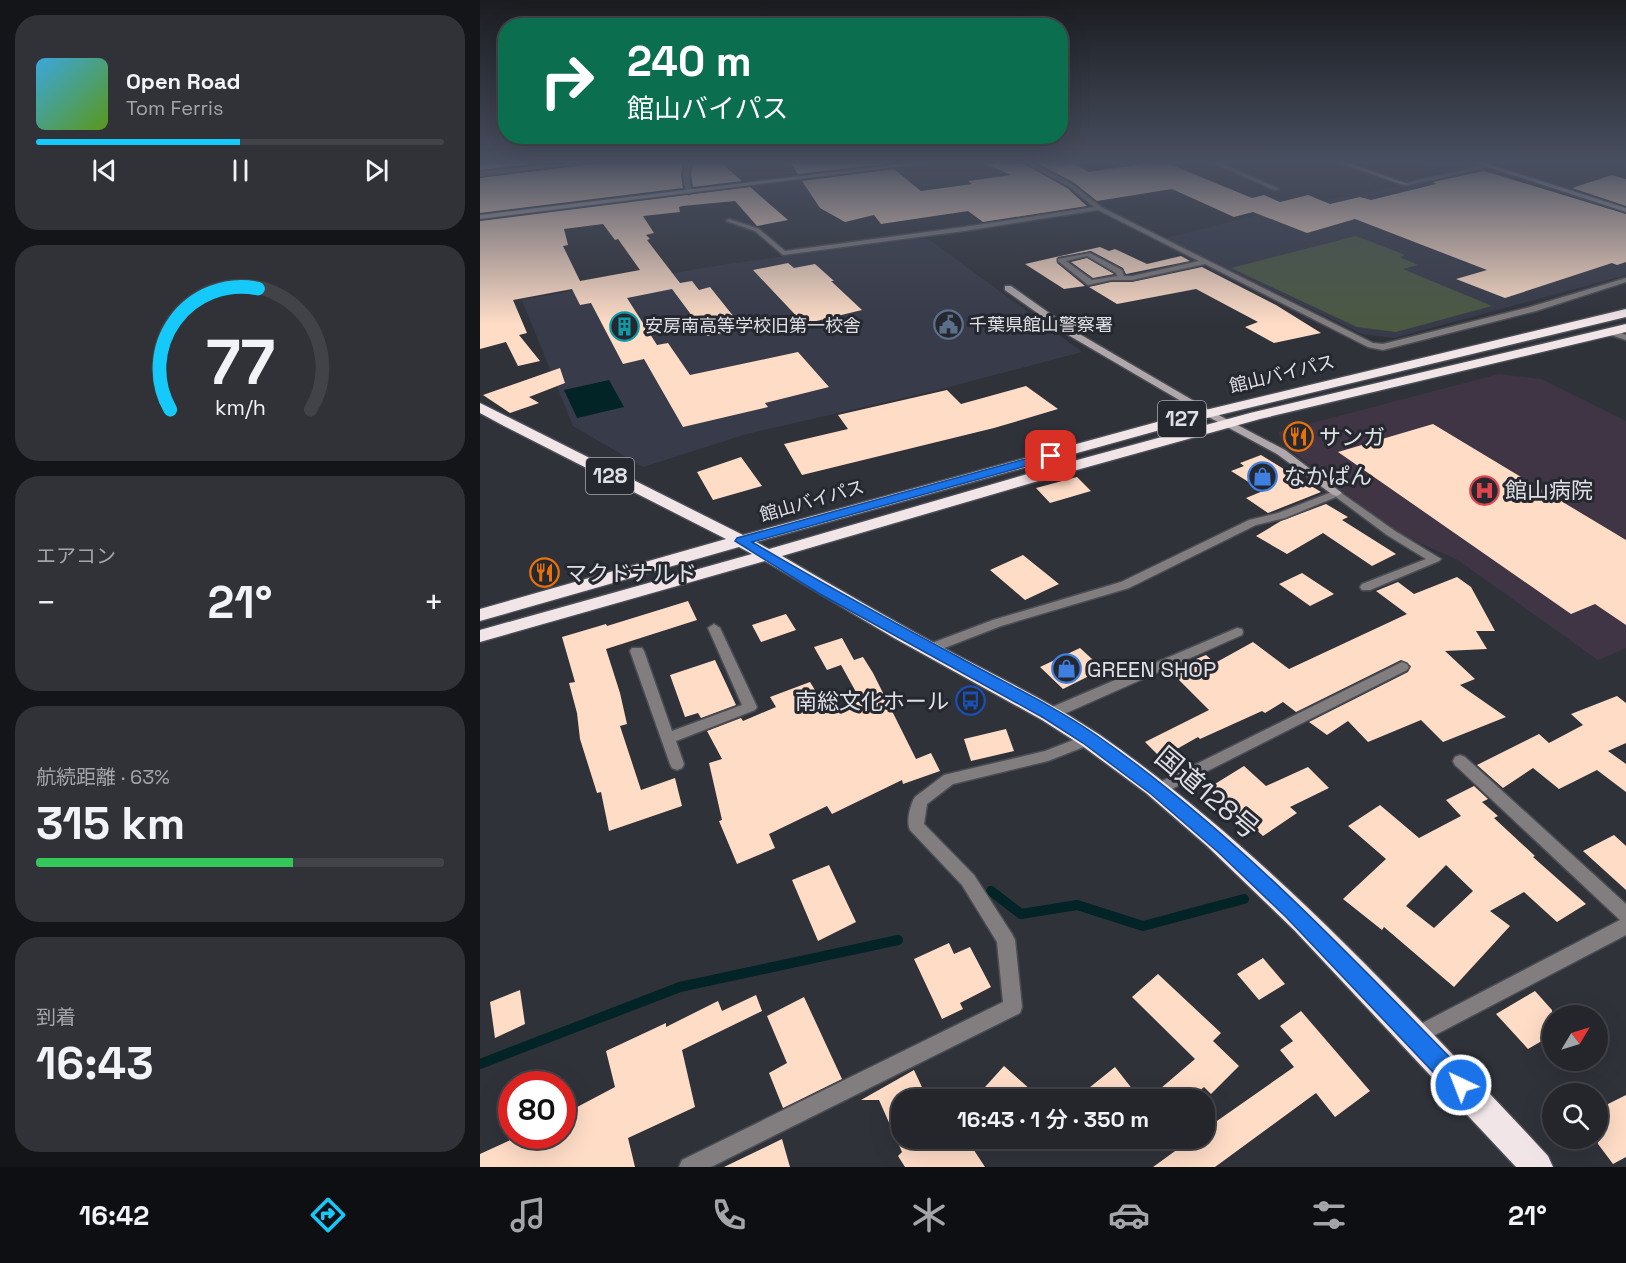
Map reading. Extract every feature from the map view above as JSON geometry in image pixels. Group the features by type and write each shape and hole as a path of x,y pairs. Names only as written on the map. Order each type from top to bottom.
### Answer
{"highway":[{"name":"館山バイパス","path":"480,615 1208,413 1626,314"},
{"name":"館山バイパス","path":"480,636 767,556 1035,476 1228,424 1626,328"},
{"name":"128","path":"480,407 579,461 742,541 767,556"},
{"name":"国道128号","path":"767,556 929,649 1050,714 1089,739 1157,790 1225,847 1293,911 1416,1036 1537,1167"}],"street":[{"path":"729,221 757,230 783,253 1051,215"},
{"path":"1114,215 1371,345 1383,347 1533,309 1626,280"},
{"path":"1121,278 1119,272 1088,254 1060,260 1091,282 1132,278 1205,262"},
{"path":"1008,288 1073,334 1281,453 1391,533 1435,559 1366,587"},
{"path":"1611,332 1626,338"},
{"path":"929,649 1019,616 1125,585 1253,522 1281,516 1337,493"},
{"path":"668,738 750,707 714,628"},
{"path":"1050,714 1238,632"},
{"path":"637,651 677,764"},
{"path":"1157,790 1402,667"},
{"path":"688,1167 848,1088 903,1064 1012,1007 1006,940 968,880 916,826 920,801 949,779 1048,756 1089,739"},
{"path":"1460,761 1626,915"},
{"path":"1416,1036 1626,926"}],"shaded area":[{"path":"1255,215 1626,215 1626,275 1394,338 1362,334 1166,238"},
{"path":"1356,236 1405,255 1400,257 1418,265 1403,269 1492,306 1396,332 1357,327 1231,268"},
{"path":"924,238 930,240 1082,352 934,391 747,434 643,467 573,426 522,300 726,264"},
{"name":"館山病院","path":"1499,374 1541,379 1626,421 1626,648 1598,660 1458,560 1397,533 1286,447 1278,432"},
{"path":"609,380 624,407 577,418 564,390"}],"building":[{"path":"524,215 648,215 643,216 654,233 646,235 650,239 647,240 680,283 692,281 699,290 710,287 734,317 723,319 732,331 707,336 672,289 627,298 657,345 668,343 690,375 798,352 829,387 765,403 768,407 683,427 644,359 623,364 591,303 580,305 572,289 513,300 527,333 519,335 540,361 518,366 506,342 480,349 480,221","holes":["603,224 615,240 618,239 640,270 580,281 563,246 568,245 564,229"]},
{"path":"748,215 783,215 788,220 757,226"},
{"path":"833,215 872,215 845,222"},
{"path":"874,215 938,215 881,224"},
{"path":"974,215 1026,215 983,222"},
{"path":"1262,215 1626,215 1626,262 1617,265 1612,263 1505,298 1456,279 1487,270 1355,219 1307,233"},
{"path":"1100,247 1109,251 1115,249 1147,264 1181,256 1190,261 1126,274 1123,268 1091,251 1058,257 1057,263 1085,286 1064,289 1025,264"},
{"path":"1087,258 1114,274 1093,278 1071,262"},
{"path":"788,263 794,268 815,264 862,310 804,324 753,270"},
{"path":"1202,267 1276,305 1321,333 1274,343 1245,327 1258,322 1196,289 1117,304 1089,287 1111,282 1132,282"},
{"path":"560,368 565,383 529,397 539,403 510,413 483,395"},
{"path":"1026,386 1058,409 994,428 802,475 784,444 848,429 838,415 947,390 961,404"},
{"path":"1433,424 1626,540 1626,625 1595,604 1571,614 1338,452"},
{"path":"1261,455 1321,492 1268,513 1246,498 1263,491 1231,471 1244,466 1240,463"},
{"path":"741,457 762,486 713,500 697,472"},
{"path":"1077,477 1091,491 1050,503 1036,488"},
{"path":"1326,504 1348,517 1342,520 1396,554 1372,566 1323,533 1287,554 1256,536 1281,521"},
{"path":"1023,555 1059,584 1025,600 990,570"},
{"path":"1302,573 1334,594 1310,606 1279,584"},
{"path":"1457,577 1471,587 1495,631 1476,631 1487,649 1445,651 1475,679 1460,685 1506,717 1443,742 1421,720 1368,742 1348,721 1327,735 1309,722 1408,672 1411,666 1401,660 1296,712 1283,702 1265,713 1262,711 1200,739 1198,737 1161,758 1145,742 1209,710 1169,670 1206,655 1215,663 1253,642 1289,669 1407,614 1376,591 1398,582 1414,594"},
{"path":"688,601 697,620 606,649 627,724 620,726 641,790 675,778 682,806 609,831 601,792 597,793 580,739 577,713 569,683 575,682 562,637"},
{"path":"786,614 796,630 761,642 752,625"},
{"path":"842,638 854,660 863,657 873,673 916,759 931,753 940,771 903,784 902,780 832,814 827,806 769,834 775,848 737,864 719,821 722,820 709,763 722,759 707,731 741,718 743,721 776,707 770,697 810,682 828,711 861,701 841,665 827,670 814,647"},
{"path":"1080,648 1103,669 1063,689 1040,667"},
{"path":"715,660 736,705 701,718 698,713 685,717 670,675"},
{"path":"1617,696 1626,703 1626,743 1608,751 1626,764 1626,792 1597,770 1559,789 1533,768 1503,788 1477,765 1539,734 1549,743 1583,725 1571,714"},
{"path":"1006,729 1014,751 971,761 964,739"},
{"path":"1244,766 1266,786 1308,767 1329,788 1290,807 1297,813 1263,836 1210,787"},
{"path":"1474,786 1488,799 1482,802 1498,816 1494,818 1535,856 1533,857 1586,904 1557,922 1524,892 1490,911 1510,926 1454,987 1384,927 1382,930 1343,899 1386,859 1348,826 1380,805 1419,838 1461,816 1446,800","holes":["1446,865 1473,891 1434,928 1406,906"]},
{"path":"1614,835 1626,846 1626,890 1583,851"},
{"path":"829,865 856,922 818,941 792,880"},
{"path":"949,943 954,954 970,947 991,987 960,1003 963,1009 942,1019 914,959"},
{"path":"1263,958 1285,984 1259,1000 1237,974"},
{"path":"1158,974 1221,1033 1213,1041 1239,1066 1215,1090 1204,1087 1202,1089 1160,1089 1195,1059 1132,997"},
{"path":"520,990 525,1024 495,1038 490,1002"},
{"path":"1535,991 1548,1005 1542,1005 1542,1041 1528,1049 1496,1014"},
{"path":"756,995 762,1011 682,1050 695,1107 628,1138 635,1167 480,1167 480,1154 498,1146 498,1149 576,1149 576,1108 615,1087 606,1051 666,1023 666,1027 718,1001 722,1011"},
{"path":"804,997 842,1079 783,1108 769,1073 787,1063 767,1016"},
{"path":"1301,1011 1370,1091 1335,1117 1316,1093 1215,1167 1153,1167 1178,1149 1215,1149 1215,1122 1294,1067 1280,1050 1293,1041 1280,1026"},
{"path":"1004,1066 1030,1089 987,1089 985,1087"},
{"path":"1115,1067 1132,1089 1088,1089"},
{"path":"914,1070 923,1089 891,1089 891,1127 879,1100 861,1100"},
{"path":"1626,1095 1626,1157 1613,1164 1602,1149 1608,1149 1608,1104"},
{"path":"782,1139 790,1167 724,1167"},
{"path":"901,1149 973,1149 985,1167 905,1167 898,1156 902,1152"}],"waterway":[{"path":"991,891 1021,914 1077,905 1143,926 1244,899"},
{"path":"480,1064 680,987 898,940"}],"place":[{"name":"千葉県館山警察署","path":"948,325"},
{"name":"安房南高等学校旧第一校舎","path":"624,326"},
{"name":"サンガ","path":"1298,437"},
{"name":"なかぱん","path":"1263,476"},
{"name":"館山病院","path":"1484,490"},
{"name":"マクドナルド","path":"544,573"},
{"name":"GREEN SHOP","path":"1066,669"},
{"name":"南総文化ホール","path":"970,701"}],"route":[{"path":"1051,456 742,541 825,591 1050,714 1089,739 1157,790 1225,847 1293,911 1461,1085"}]}
